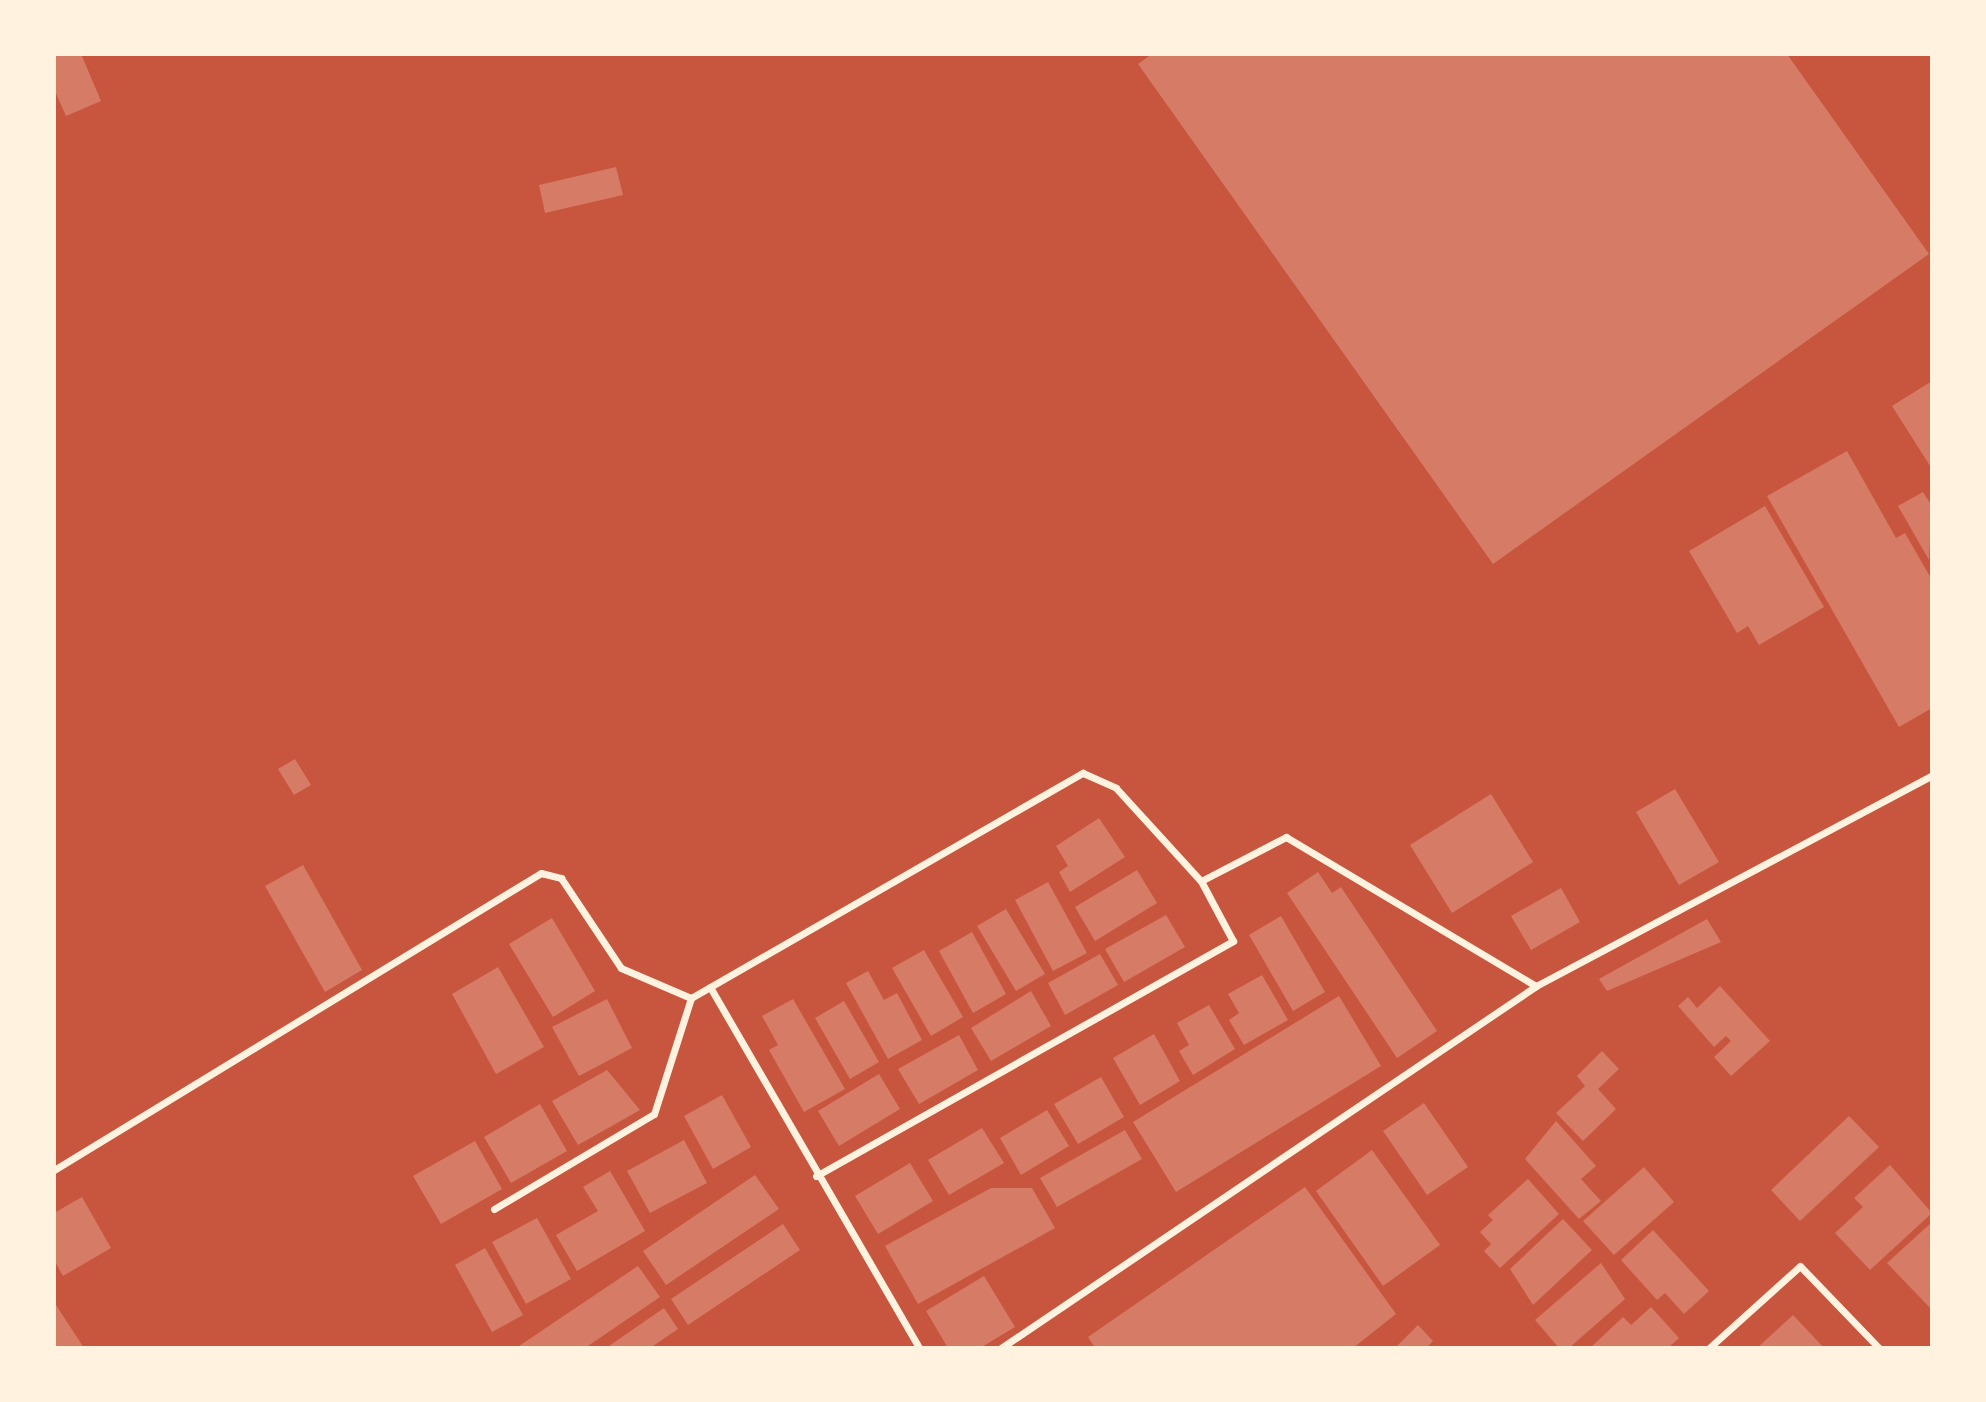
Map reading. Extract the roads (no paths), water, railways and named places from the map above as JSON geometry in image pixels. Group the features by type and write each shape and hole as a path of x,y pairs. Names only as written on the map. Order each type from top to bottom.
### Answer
{"street":[{"path":"494,1209 654,1114 691,999 1083,773 1116,788 1201,880 1234,941 816,1176"},
{"path":"1001,1348 1536,986 1932,775"},
{"path":"1201,880 1286,837 1536,986"},
{"path":"54,1170 541,873 561,878 621,968 691,999"},
{"path":"710,987 816,1176 919,1348"},
{"path":"1709,1348 1800,1266 1879,1348"}]}
